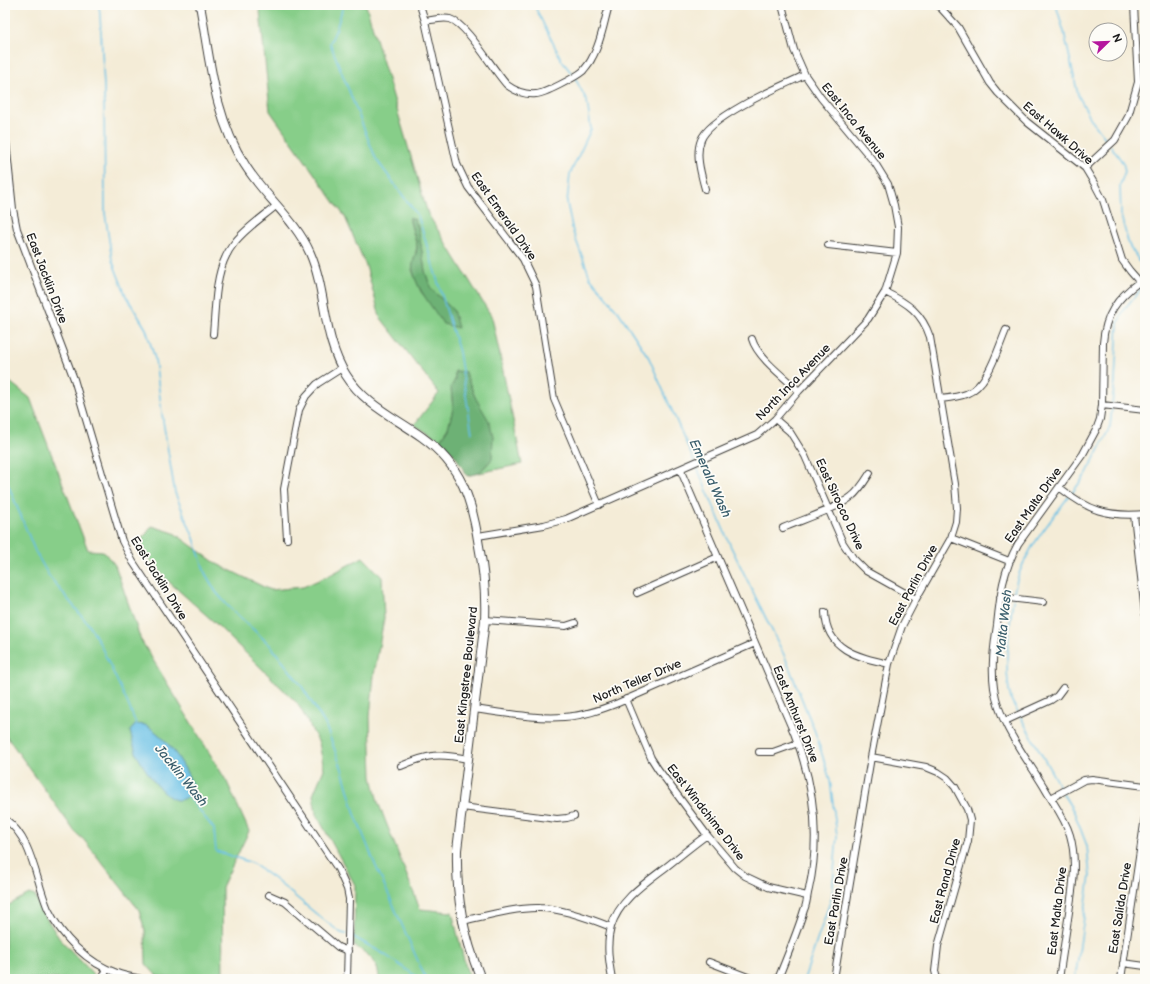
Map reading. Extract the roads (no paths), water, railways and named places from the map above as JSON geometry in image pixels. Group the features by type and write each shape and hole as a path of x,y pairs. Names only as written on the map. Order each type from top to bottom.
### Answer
{"street":[{"name":"East Kingstree Boulevard","path":"200,5 217,97 226,127 243,163 299,233 312,259 317,275 330,340 342,368 351,383 367,400 438,450 450,463 462,482 469,497 478,536 485,586 485,620 462,807 457,865 458,896 462,922 467,943 481,979"},
{"name":"East Emerald Drive","path":"420,5 425,20 457,164 468,187 523,259 536,286 554,399 598,505"},
{"path":"425,20 450,19 458,24 468,33 506,85 514,90 535,94 549,90 581,72 587,66 593,58 609,5"},
{"name":"East Inca Avenue","path":"782,5 794,50 805,75 821,98 875,163 888,184 898,227 897,253"},
{"name":"East Hawk Drive","path":"938,5 958,26 990,83 998,94 1027,122 1085,168 1103,200 1122,260 1145,288"},
{"path":"1085,168 1115,140 1128,117 1138,82 1134,5"},
{"path":"5,22 5,59"},
{"path":"705,189 700,170 699,150 700,140 706,131 722,118 805,75"},
{"name":"East Jacklin Drive","path":"5,132 13,209 17,229 74,379 122,541 133,562 341,874 349,899 347,979"},
{"path":"213,334 218,279 226,256 236,241 277,205"},
{"path":"828,245 897,253"},
{"name":"North Inca Avenue","path":"478,536 544,525 566,519 758,435 868,319 885,292 897,253"},
{"name":"East Malta Drive","path":"1059,979 1073,889 1074,856 1070,835 1066,825 1005,721 994,689 993,659 1000,597 1002,583 1009,561 1018,544 1086,450 1092,438 1100,419 1102,404 1103,343 1107,322 1117,303 1126,292 1139,282"},
{"name":"East Parlin Drive","path":"834,979 871,757 889,664 902,626 951,538 956,522 957,508 955,484 927,327 920,316 904,301 885,292"},
{"path":"941,399 966,394 980,385 1006,330"},
{"path":"752,339 756,350 799,391"},
{"path":"287,539 284,489 299,410 306,396 317,384 342,368"},
{"path":"1102,404 1145,410"},
{"name":"East Sirocco Drive","path":"775,418 790,432 799,445 847,550 859,565 874,576 916,599"},
{"name":"East Amhurst Drive","path":"680,469 756,642 798,743 809,780 815,825 814,860 805,909 778,979"},
{"path":"784,528 852,496 863,484 870,473"},
{"path":"1059,487 1083,504 1093,509 1110,514 1145,514"},
{"path":"1134,515 1145,613"},
{"path":"951,538 1009,561"},
{"path":"637,593 718,557"},
{"path":"1000,597 1043,602"},
{"path":"825,612 825,620 830,635 840,647 852,654 889,664"},
{"path":"485,620 566,626 575,624"},
{"name":"North Teller Drive","path":"474,709 538,718 565,717 595,711 756,642"},
{"path":"1005,721 1051,700 1064,688"},
{"name":"East Windchime Drive","path":"626,699 651,758 658,769 707,834 735,868 745,876 768,887 807,896"},
{"path":"759,752 773,752 798,743"},
{"path":"401,766 422,758 436,755 468,759"},
{"name":"East Rand Drive","path":"871,757 926,767 938,772 947,778 955,787 967,808 970,820 968,841 938,946 935,971 937,979"},
{"path":"1051,798 1084,780 1092,779 1145,786"},
{"path":"462,807 556,819 574,816"},
{"name":"East Salida Drive","path":"1120,979 1145,817"},
{"path":"5,819 16,828 25,842 43,898 52,919 65,936 90,959 107,969 141,979"},
{"path":"612,979 608,953 611,927 621,908 632,894 707,834"},
{"path":"269,895 285,902 338,947 348,951"},
{"path":"462,922 522,909 541,908 558,910 611,927"},
{"path":"709,962 753,979"},
{"path":"1123,963 1145,966"},
{"path":"102,979 107,969"}],"water":[{"path":"136,724 144,725 153,730 168,743 186,770 190,779 193,787 188,796 180,800 167,796 149,775 137,755 130,731"}],"waterway":[{"path":"99,5 104,87 105,213 112,260 126,296 146,329 155,359 163,421 175,493 194,538 205,573 216,592 227,605 270,645 301,685 325,724 342,769 355,814 374,862 426,979"},
{"path":"342,5 337,27 330,43 376,159 418,216 459,352 472,433"},
{"name":"Emerald Wash","path":"534,5 562,61 573,75"},
{"name":"Malta Wash","path":"1056,5 1064,32 1078,95 1092,121 1109,143"},
{"name":"Emerald Wash","path":"575,78 587,101 591,129 570,174 567,203 573,232 590,277 620,314 649,358 694,461"},
{"name":"Malta Wash","path":"1111,146 1123,163 1125,171 1120,185 1121,216 1129,245 1145,270"},
{"name":"Malta Wash","path":"1112,404 1115,382 1118,323 1125,308 1142,288"},
{"name":"Malta Wash","path":"1072,493 1087,473 1110,427 1112,408"},
{"name":"Emerald Wash","path":"696,465 731,547 785,657 815,732 830,780 837,836 832,896 804,979"},
{"name":"Jacklin Wash","path":"5,477 35,551 49,576 89,625 99,642 137,726"},
{"name":"Malta Wash","path":"1013,597 1016,583 1027,556 1043,531 1069,496"},
{"name":"Malta Wash","path":"1013,600 1007,675 1011,699 1018,712"},
{"name":"Malta Wash","path":"1020,716 1062,791"},
{"name":"Malta Wash","path":"1063,794 1074,812 1087,846 1090,876 1075,979"},
{"name":"Jacklin Wash","path":"187,795 214,829 216,851 252,863 341,933 346,934"},
{"name":"Jacklin Wash","path":"350,935 384,954 420,979"}]}
